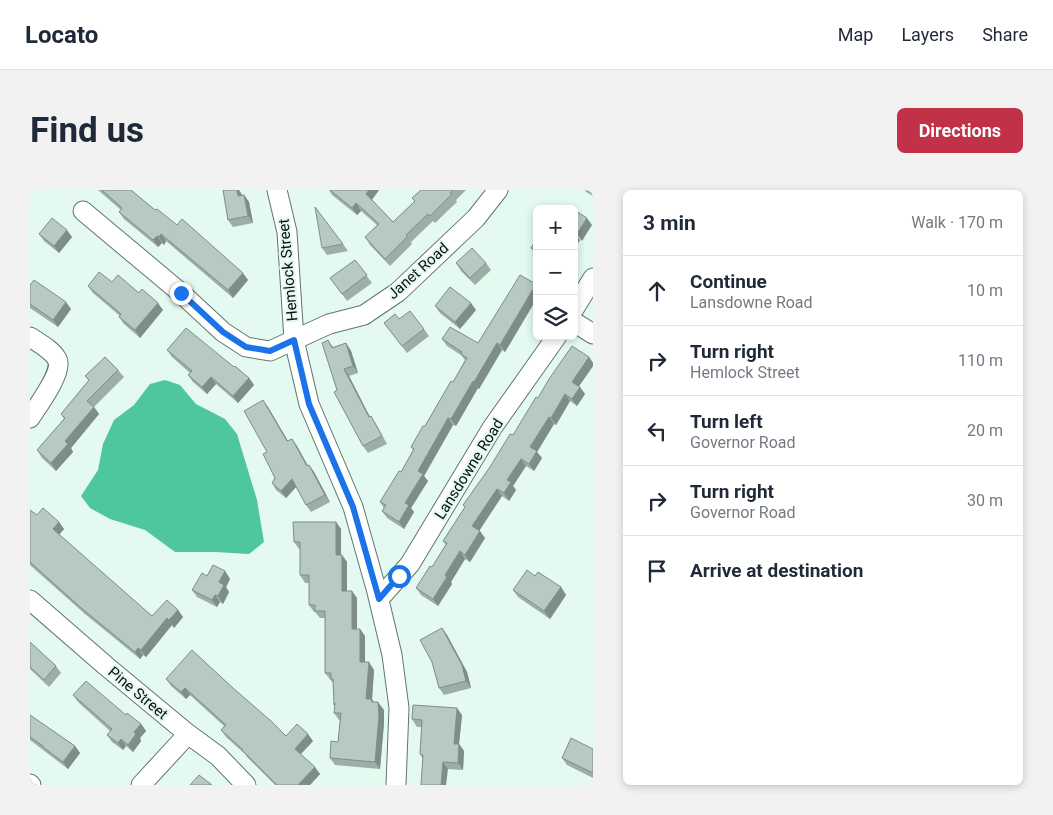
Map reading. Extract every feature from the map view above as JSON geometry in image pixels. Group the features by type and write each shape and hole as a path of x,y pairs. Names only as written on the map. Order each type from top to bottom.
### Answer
{"street":[{"name":"Janet Road","path":"83,211 181,293 223,332 246,347 270,351 329,324 364,315 398,292 476,218 498,190"},
{"name":"Hemlock Street","path":"278,191 287,232 294,340 309,404 353,507 379,599 392,655 399,708 396,785"},
{"path":"578,302 593,278"},
{"path":"578,325 593,334"},
{"path":"30,337 54,355 59,362 56,376 30,418"},
{"name":"Lansdowne Road","path":"379,599 410,564 492,428 554,340"},
{"name":"Pine Street","path":"30,600 106,666 188,734 218,756 246,785"},
{"path":"140,785 188,734"}],"green space":[{"path":"165,380 180,385 196,404 225,419 237,434 257,500 264,542 249,554 175,552 145,530 110,519 90,508 81,496 98,470 103,444 114,420 134,405 150,384"}],"building":[{"path":"102,190 131,190 177,225 182,219 243,273 228,290 161,234 153,240 119,212 122,208"},
{"path":"223,190 237,190 238,196 244,195 248,216 228,220"},
{"path":"330,190 369,190 366,194 393,222 415,201 412,198 421,190 453,190 450,193 452,194 430,216 428,214 406,235 407,237 385,259 365,237 379,224 356,203 352,208"},
{"path":"315,207 343,244 322,248"},
{"path":"578,212 587,218 578,232"},
{"path":"52,218 67,230 54,246 39,234"},
{"path":"472,248 486,263 470,278 456,263"},
{"path":"355,260 367,275 342,294 330,278"},
{"path":"99,272 112,282 118,275 139,293 142,289 158,303 135,330 119,317 121,314 88,286"},
{"path":"520,275 533,282 533,289 500,345 497,343 451,419 448,418 418,471 423,474 405,503 409,505 399,522 382,511 386,505 380,502 399,471 401,472 414,449 411,447 423,426 425,426 451,381 453,382 467,358 461,354 462,352 442,339 450,327 478,343"},
{"path":"34,280 66,302 53,320 30,304 30,285"},
{"path":"450,287 471,303 455,322 435,306"},
{"path":"410,311 424,329 402,346 384,323 395,314 399,319"},
{"path":"186,328 249,378 233,396 211,377 202,387 188,375 192,371 167,350"},
{"path":"328,340 332,348 346,343 353,366 344,369 369,417 371,416 382,436 363,446 334,392 337,390 322,343"},
{"path":"572,346 589,357 572,382 580,387 572,399 565,394 551,418 549,417 530,447 537,451 529,464 521,459 507,480 511,482 504,493 497,489 472,526 480,531 465,555 460,551 433,599 416,588 447,543 443,541 465,507 463,505 490,467 510,434 513,435 536,397 538,398"},
{"path":"105,357 118,370 87,401 94,407 65,441 68,444 51,463 37,450 65,418 61,414 89,380 85,376"},
{"path":"263,400 287,441 292,439 307,466 309,465 325,495 306,505 292,479 281,491 272,483 275,478 263,454 267,452 244,411"},
{"path":"43,508 59,522 53,529 152,616 167,600 178,610 169,620 167,618 141,650 138,648 135,652 80,607 30,562 30,510 37,515"},
{"path":"293,522 336,522 336,555 342,555 342,591 352,591 352,629 360,629 360,662 369,662 366,699 378,702 379,716 375,762 330,758 331,741 338,742 341,713 334,713 333,679 331,679 331,673 325,673 325,611 315,611 315,605 309,605 309,575 300,575 300,542 294,542"},
{"path":"213,565 225,571 219,582 224,585 218,596 215,595 212,600 192,590 202,573 207,576"},
{"path":"527,570 535,576 538,572 561,587 544,611 513,590"},
{"path":"442,628 462,665 466,681 439,688 432,662 420,640"},
{"path":"30,642 56,666 44,680 30,667"},
{"path":"192,650 286,736 297,724 308,734 295,749 315,767 298,785 277,785 221,730 226,725 185,688 181,692 166,679"},
{"path":"86,681 126,715 127,713 141,724 134,732 136,734 128,745 121,739 118,743 107,735 112,729 73,695"},
{"path":"413,705 457,708 454,744 459,744 458,763 443,762 441,785 421,785 423,755 420,754 422,720 412,719"},
{"path":"30,715 75,746 63,762 30,737"},
{"path":"571,738 593,749 593,773 562,758"},
{"path":"199,775 212,785 190,785"}],"route":[{"path":"181,293 223,332 246,347 270,351 294,340 309,404 353,507 379,599 399,576"}]}
